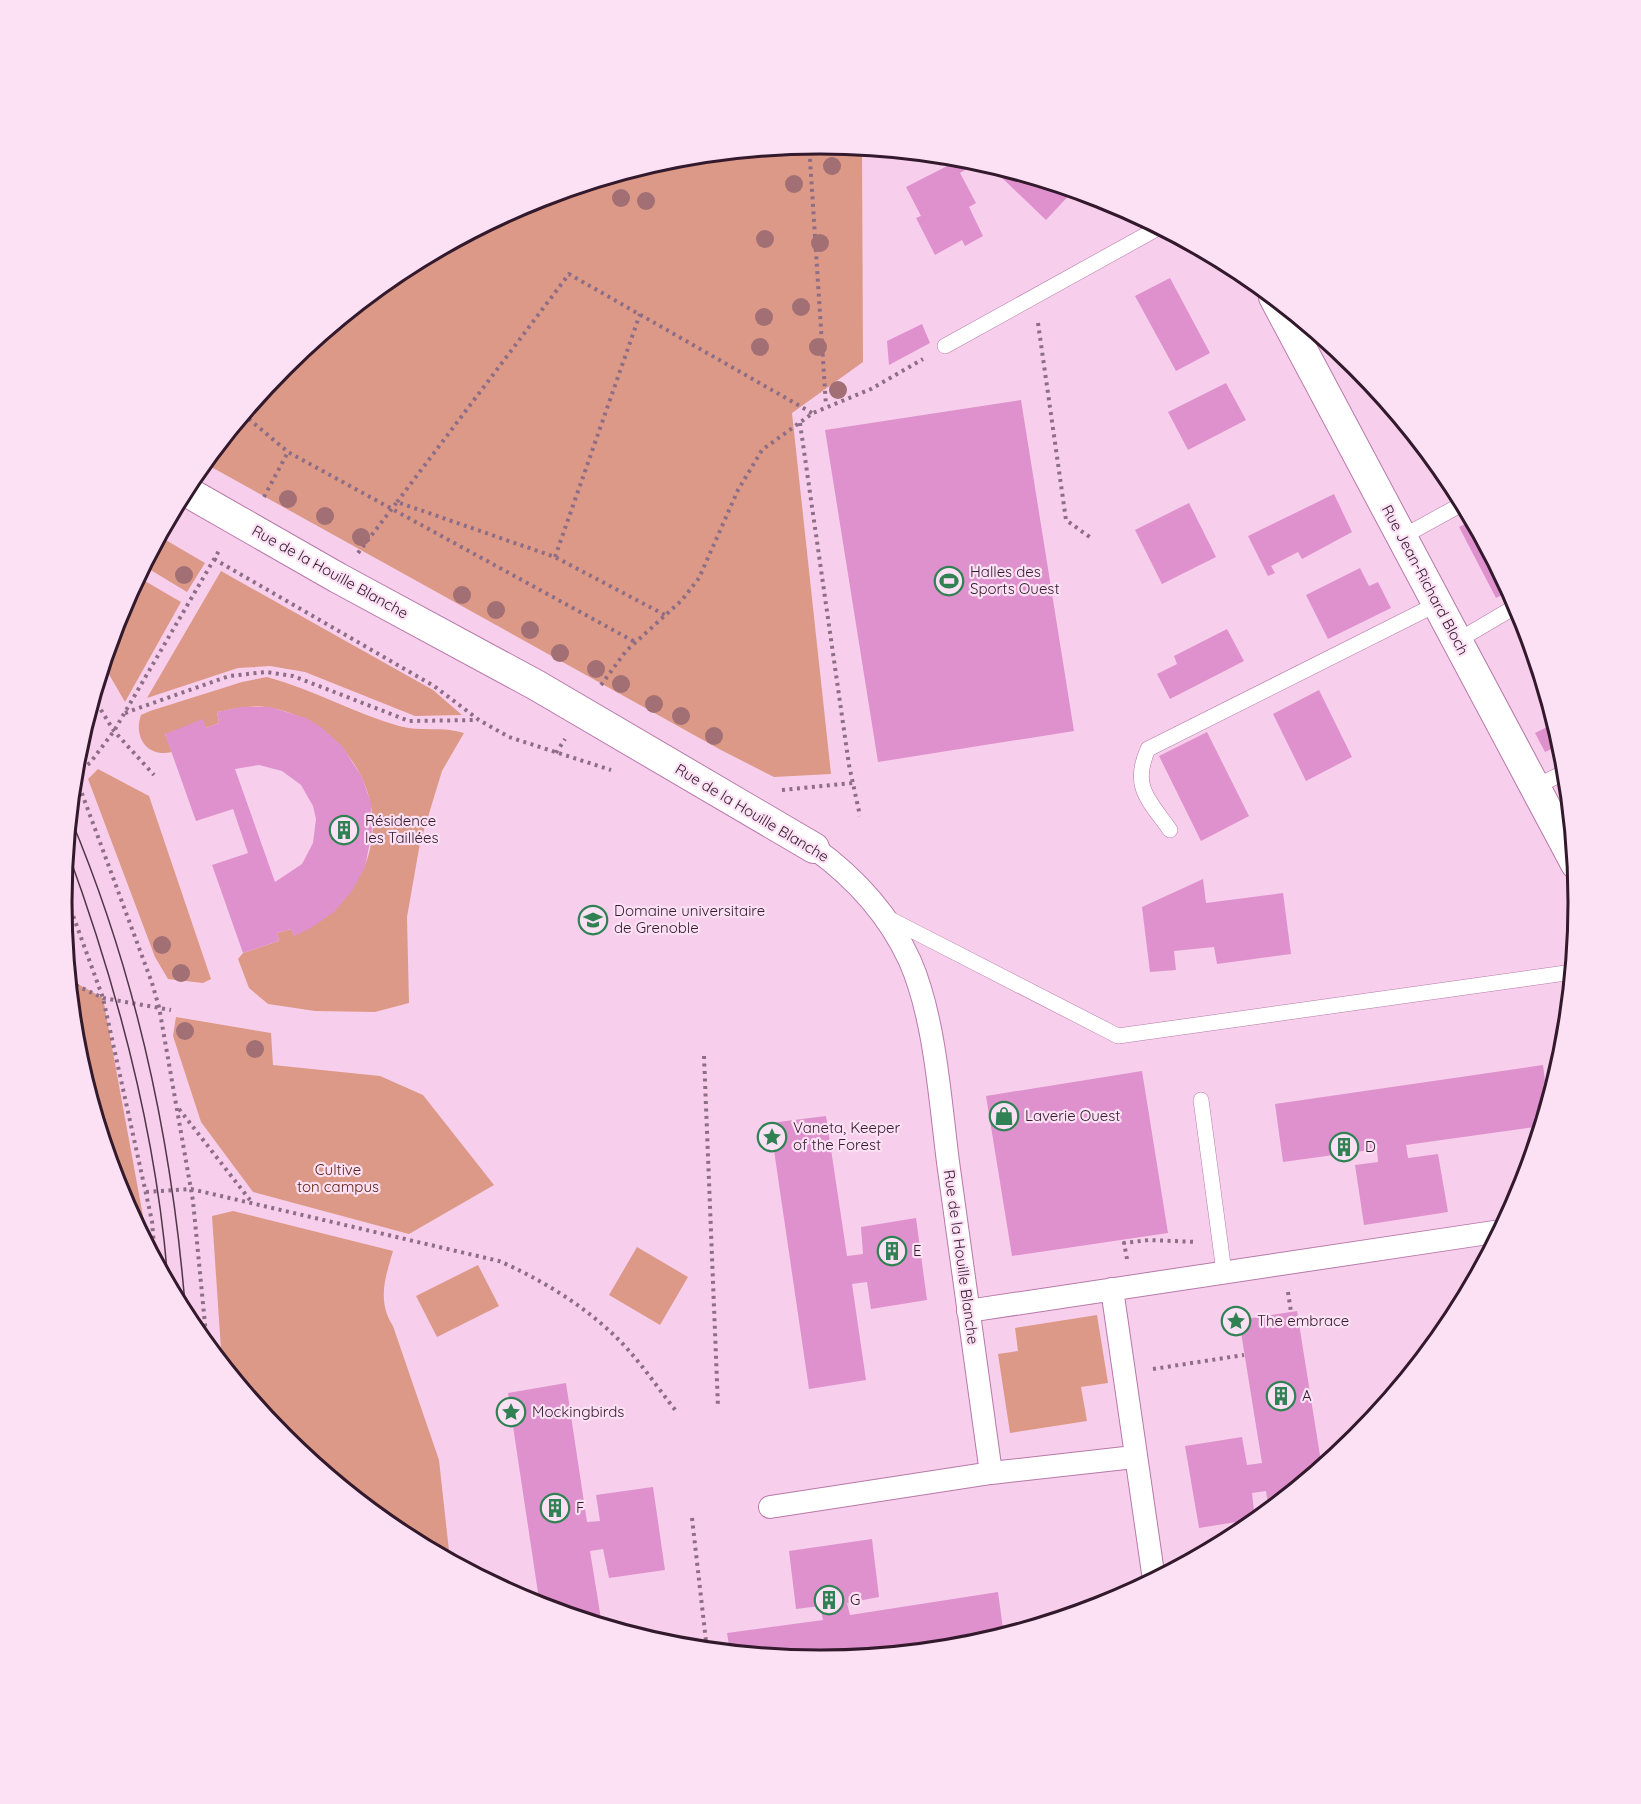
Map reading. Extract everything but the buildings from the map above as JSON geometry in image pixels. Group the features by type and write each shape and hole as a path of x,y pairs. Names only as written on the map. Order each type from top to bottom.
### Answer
{"street":[{"name":"Rue Jean-Richard Bloch","path":"1283,314 1566,846"},
{"name":"Rue de la Houille Blanche","path":"192,495 583,713 814,848 849,875 882,915 910,960 925,1011 937,1074 968,1311 981,1475"},
{"path":"968,1311 1492,1232"},
{"path":"1112,1289 1134,1457 1153,1573"},
{"path":"770,1507 981,1475 1134,1457"}],"lane":[{"path":"945,346 1152,231"},
{"path":"1402,537 1456,507"},
{"path":"1170,830 1142,790 1139,778 1141,765 1148,749 1437,604"},
{"path":"1457,641 1509,610"},
{"path":"1535,787 1558,775"},
{"path":"882,915 1118,1036 1565,973"},
{"path":"1201,1100 1224,1272"}],"path":[{"path":"810,154 826,406"},
{"path":"338,578 568,274 813,413"},
{"path":"1035,297 1066,520 1091,538"},
{"path":"555,556 640,314"},
{"path":"556,753 619,659 682,600 699,578 738,490 757,456 813,413 871,389 945,346"},
{"path":"249,419 288,453 635,642"},
{"path":"800,423 849,765 860,816"},
{"path":"263,499 288,453"},
{"path":"397,502 555,556 665,615"},
{"path":"84,767 90,763 114,731 236,520"},
{"path":"214,559 440,690 479,720 509,737 619,773"},
{"path":"125,713 229,676 266,672 293,676 409,721 479,720"},
{"path":"99,706 114,731 154,775"},
{"path":"80,790 159,1007 190,1189 205,1328"},
{"path":"72,914 103,998 152,1221 153,1241"},
{"path":"77,986 103,998 171,1010"},
{"path":"704,1056 718,1407"},
{"path":"178,1108 250,1201"},
{"path":"146,1192 190,1189 250,1201 395,1238 480,1254 517,1268 596,1320 617,1338 676,1411"},
{"path":"1125,1250 1124,1243 1135,1241 1220,1243"},
{"path":"1124,1374 1244,1354"},
{"path":"692,1518 706,1641"}],"green space":[{"path":"772,155 862,155 863,362 792,413 831,774 774,777 721,750 212,467 258,408 327,339 405,280 489,231 534,210 580,193 674,168"},
{"path":"166,540 205,563 187,592 150,570"},
{"path":"221,571 433,690 462,715 415,716 305,672 270,666 238,668 147,698"},
{"path":"145,581 181,602 125,702 108,673"},
{"path":"267,677 399,726 464,733 442,771 420,843 407,917 409,1003 375,1012 315,1011 268,1004 249,988 238,959 243,953 279,941 277,933 291,929 294,935 344,889 365,865 372,839 372,813 366,788 355,765 339,744 319,728 296,715 264,707 237,708 217,712 219,723 206,728 165,734 172,752 163,753 156,752 144,744 139,731 139,723 141,715 150,711 242,682"},
{"path":"98,769 149,796 211,979 203,983 168,979 155,957 88,779"},
{"path":"77,983 103,998 144,1222 112,1143 98,1096 86,1048"},
{"name":"Cultive ton campus","path":"176,1017 271,1033 273,1065 380,1076 423,1095 494,1185 409,1234 253,1192 201,1122 173,1036"},
{"path":"233,1211 393,1251 385,1280 385,1308 439,1460 449,1552 365,1496 327,1465 258,1396 221,1350 212,1216"},
{"path":"637,1247 688,1277 660,1325 609,1295"},
{"path":"478,1265 499,1306 437,1337 416,1296"},
{"path":"1097,1315 1108,1383 1081,1387 1087,1421 1010,1433 998,1354 1018,1351 1015,1328"}],"tram line":[{"path":"76,831 115,938 148,1062 172,1189 184,1295"},
{"path":"73,868 103,955 145,1117 163,1227 166,1266"}],"place":[{"name":"Halles des Sports Ouest","path":"949,581"},
{"name":"Résidence les Taillées","path":"344,830"},
{"name":"Domaine universitaire de Grenoble","path":"593,920"},
{"name":"Laverie Ouest","path":"1004,1116"},
{"name":"Vaneta, Keeper of the Forest","path":"772,1137"},
{"name":"D","path":"1344,1147"},
{"name":"E","path":"892,1251"},
{"name":"The embrace","path":"1236,1321"},
{"name":"A","path":"1281,1396"},
{"name":"Mockingbirds","path":"511,1412"},
{"name":"F","path":"555,1508"},
{"name":"G","path":"829,1600"}]}
